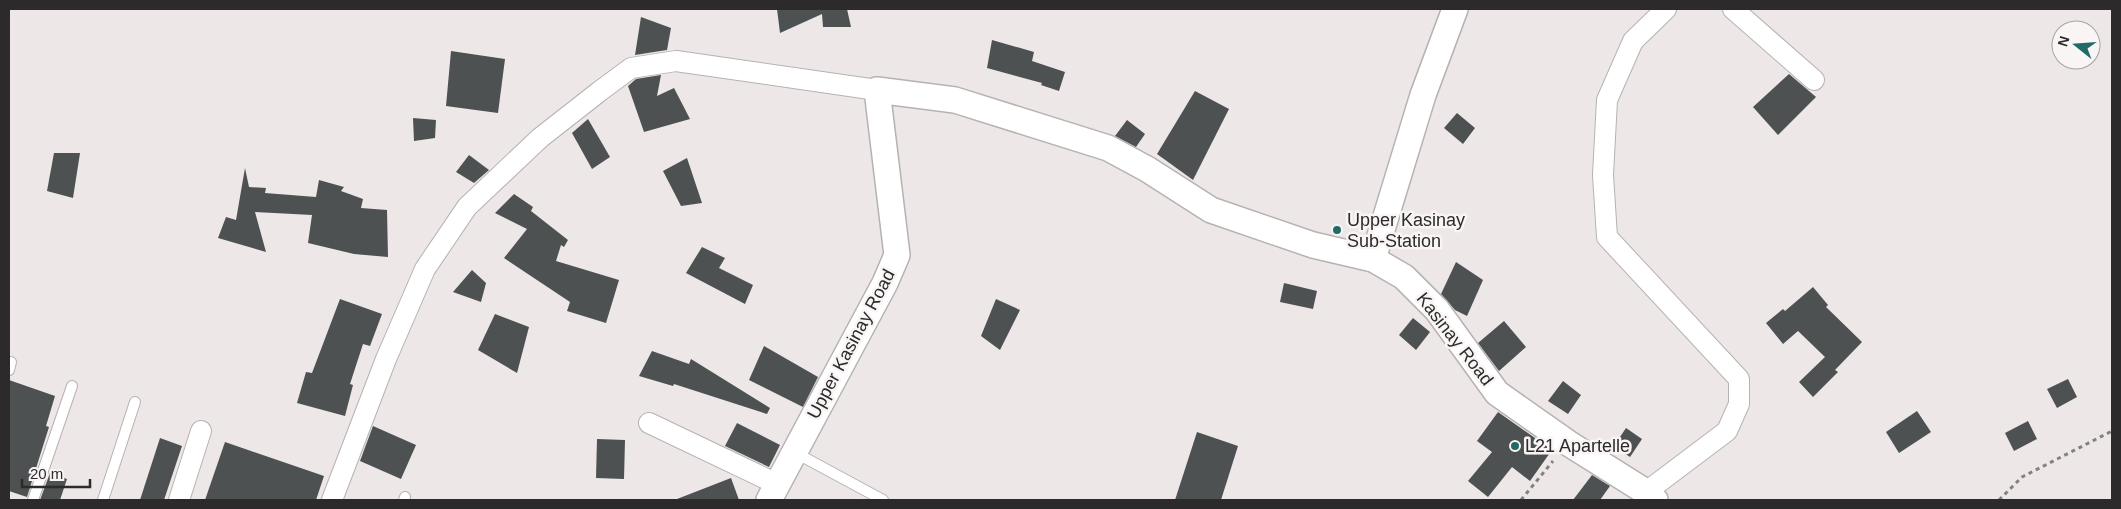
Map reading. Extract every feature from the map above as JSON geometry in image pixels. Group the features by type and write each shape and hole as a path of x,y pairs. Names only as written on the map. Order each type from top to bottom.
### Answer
{"street":[{"path":"1372,259 1422,95 1455,9"},
{"path":"1650,496 1726,431 1740,404 1739,379 1607,237 1603,175 1607,100 1632,41 1666,9"},
{"path":"1733,9 1814,80"},
{"path":"332,500 386,359 424,269 467,207 540,138 600,91 631,68 676,61 877,90"},
{"name":"Kasinay Road","path":"877,90 955,100 1108,148 1148,169 1211,210 1313,246 1372,259 1404,277 1437,310 1497,393 1568,443 1650,496"},
{"name":"Upper Kasinay Road","path":"773,492 885,283 897,255 877,90"},
{"path":"649,423 773,492"},
{"path":"179,500 201,431"}],"lane":[{"path":"33,500 72,386"},
{"path":"103,500 135,402"},
{"path":"794,452 883,500"}],"path":[{"path":"1999,500 2022,477 2112,431"},
{"path":"1521,500 1568,443"}],"building":[{"path":"777,9 847,9 851,27 823,27 822,14 780,33"},
{"path":"641,17 671,28 667,50 635,55"},
{"path":"992,40 1034,52 1032,61 1065,72 1059,91 1041,85 1042,83 987,68"},
{"path":"451,51 505,59 498,113 446,106"},
{"path":"1789,74 1816,97 1778,135 1753,107"},
{"path":"661,75 657,96 674,88 690,119 644,132 628,86 636,79"},
{"path":"1195,91 1229,109 1193,180 1157,154"},
{"path":"1457,113 1475,128 1463,144 1444,128"},
{"path":"413,118 436,120 435,138 414,141"},
{"path":"588,119 610,157 592,169 572,133"},
{"path":"1127,120 1145,134 1136,147 1115,136"},
{"path":"54,153 80,153 73,198 47,191"},
{"path":"469,155 489,170 474,183 456,172"},
{"path":"687,158 702,203 681,206 663,171"},
{"path":"245,168 249,187 266,188 265,193 316,197 319,180 344,187 341,191 363,199 361,208 387,210 388,257 354,254 308,243 312,215 255,212 266,252 218,238 226,217 236,220"},
{"path":"514,194 533,207 531,211 568,240 564,247 561,245 556,261 619,280 606,323 567,311 570,302 504,258 527,229 495,213"},
{"path":"702,247 725,258 719,268 753,285 745,304 686,273"},
{"path":"1456,262 1483,280 1467,316 1455,310 1441,294"},
{"path":"472,270 486,283 481,302 453,292"},
{"path":"1284,283 1317,291 1313,309 1280,302"},
{"path":"1813,287 1828,305 1826,307 1862,342 1835,370 1838,372 1813,397 1799,382 1825,357 1798,331 1783,344 1766,323 1783,309 1785,311"},
{"path":"340,299 382,314 370,346 363,344 350,384 353,385 345,416 297,403 306,372 312,373"},
{"path":"996,299 1020,310 1000,350 981,336"},
{"path":"495,314 529,327 517,373 478,350"},
{"path":"1413,318 1430,332 1416,350 1399,335"},
{"path":"1504,321 1526,347 1499,371 1478,343"},
{"path":"764,346 818,377 803,407 749,380"},
{"path":"652,351 689,364 691,359 770,408 767,414 674,384 673,386 639,376"},
{"path":"2068,379 2077,397 2057,408 2047,389"},
{"path":"9,380 55,396 46,426 49,427 27,497 9,491"},
{"path":"1563,381 1581,395 1568,414 1548,401"},
{"path":"1917,411 1931,432 1899,453 1886,432"},
{"name":"L21 Apartelle","path":"1498,412 1552,450 1530,481 1512,467 1488,497 1468,481 1492,452 1477,441"},
{"path":"2028,421 2037,439 2014,451 2005,433"},
{"path":"737,423 780,445 769,467 725,446"},
{"path":"373,426 416,445 401,479 360,461"},
{"path":"1626,428 1642,439 1630,457 1614,446"},
{"path":"1197,432 1238,446 1221,500 1175,500"},
{"path":"160,438 182,446 164,500 140,500"},
{"path":"597,439 625,440 624,479 596,478"},
{"path":"225,442 324,476 316,500 205,500"},
{"path":"50,473 67,479 60,500 40,500"},
{"path":"1592,475 1610,486 1600,500 1573,500"},
{"path":"731,478 739,500 677,500 677,499"}],"place":[{"name":"Upper Kasinay Sub-Station","path":"1337,230"},
{"name":"L21 Apartelle","path":"1515,446"}]}
